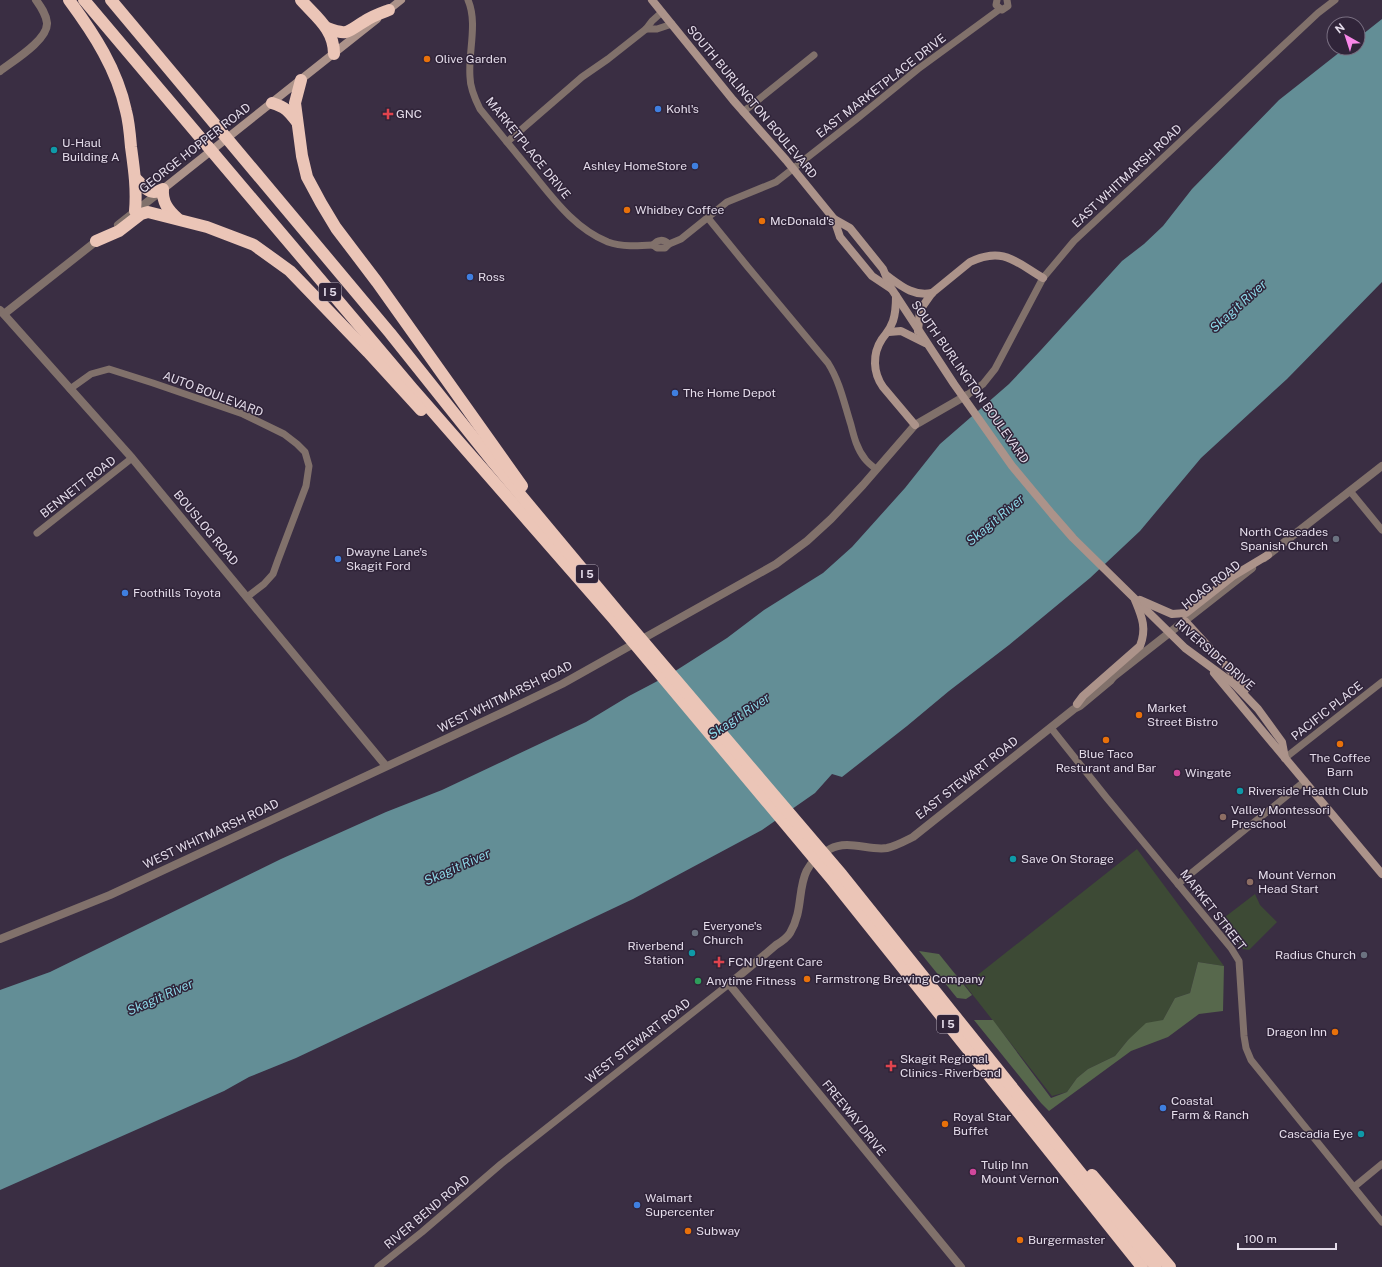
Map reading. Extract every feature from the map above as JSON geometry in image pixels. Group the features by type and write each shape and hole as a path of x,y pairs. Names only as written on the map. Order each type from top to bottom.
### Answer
{"highway":[{"path":"69,0 99,43 121,91 126,111 136,179 135,211"},
{"name":"I 5","path":"84,0 407,382 580,581 616,616"},
{"name":"I 5","path":"111,0 390,333 493,462 554,535 616,616 998,1070 1156,1267"},
{"path":"301,0 327,28 334,44 334,54"},
{"path":"327,28 344,33 366,20 389,10"},
{"path":"301,80 295,103 302,156 307,177 336,228 461,398 554,535"},
{"path":"272,103 283,106 289,111 297,123"},
{"path":"136,179 149,191 157,192 163,189 165,204 176,218"},
{"path":"96,241 119,230 145,212 176,218 207,227 254,245 290,271 368,352 479,474 580,581"},
{"name":"I 5","path":"838,878 1062,1167 1142,1267"},
{"path":"998,1070 1040,1113 1170,1267"},
{"path":"1062,1167 1131,1267"}],"main road":[{"name":"GEORGE HOPPER ROAD","path":"163,189 401,0"},
{"name":"SOUTH BURLINGTON BOULEVARD","path":"652,0 743,112 834,219 840,237 872,276 893,292"},
{"name":"SOUTH BURLINGTON BOULEVARD","path":"834,219 850,228 883,269 893,292 927,344 1012,466 1030,488"},
{"path":"918,330 920,310 932,293 977,258 1000,255 1017,262 1043,278"},
{"path":"885,274 902,287 919,294 932,293"},
{"path":"893,292 896,311 889,332 882,339 876,353 876,373 883,387 915,425"},
{"path":"889,332 901,331 927,344"},
{"name":"RIVERSIDE DRIVE","path":"1030,488 1073,538 1185,648 1234,684 1258,709 1282,742 1285,758 1382,874"},
{"path":"1134,597 1172,614 1186,613 1233,576 1268,555"},
{"path":"1076,707 1083,696 1140,646 1144,636 1143,621 1134,597"},
{"path":"1185,621 1237,678 1258,709"},
{"path":"1205,662 1285,758"}],"street":[{"path":"0,72 37,42 45,32 47,24 44,13 36,0"},
{"name":"MARKETPLACE DRIVE","path":"468,0 473,14 470,76 480,109 556,202 588,232 608,242 621,245 653,245 657,248 665,248 669,244"},
{"name":"EAST MARKETPLACE DRIVE","path":"669,244 681,239 727,202 776,182 918,69 984,21 997,3 1004,9 1008,6 1007,0"},
{"name":"EAST WHITMARSH ROAD","path":"967,395 983,384 995,369 1043,278 1074,241 1318,12 1336,0"},
{"path":"507,142 582,77 646,30 652,21 662,12"},
{"path":"646,30 657,29 672,24"},
{"path":"743,112 814,55"},
{"name":"GEORGE HOPPER ROAD","path":"1,313 163,189"},
{"path":"708,218 828,363 835,374 840,387 854,439 859,451 865,460 876,469"},
{"name":"BOUSLOG ROAD","path":"1,313 132,458 386,766"},
{"name":"AUTO BOULEVARD","path":"70,389 91,374 109,369 243,414 284,434 305,452 309,466 306,486 273,574 264,584 247,596"},
{"name":"WEST WHITMARSH ROAD","path":"0,938 110,895 562,684 776,564 807,541 831,519 863,485 915,425 967,395"},
{"name":"BENNETT ROAD","path":"37,532 132,458"},
{"name":"HOAG ROAD","path":"1168,635 1382,466"},
{"path":"1350,491 1382,530"},
{"name":"EAST STEWART ROAD","path":"820,856 839,845 888,848 912,837 1050,728 1108,679 1113,677 1168,635"},
{"name":"PACIFIC PLACE","path":"1285,758 1382,682"},
{"name":"MARKET STREET","path":"1050,728 1231,948 1239,961 1244,1036 1246,1048 1252,1060 1382,1222"},
{"path":"1178,884 1305,782"},
{"name":"WEST STEWART ROAD","path":"489,1174 729,984 789,934 797,917 801,884 805,872 820,856"},
{"name":"FREEWAY DRIVE","path":"729,984 960,1267"},
{"path":"1354,1187 1382,1164"},
{"name":"RIVER BEND ROAD","path":"378,1267 422,1232 489,1174"}],"shaded area":[{"path":"1137,849 1224,966 1198,962 1190,993 1175,998 1163,1020 1128,1040 1115,1056 1088,1069 1077,1078 1067,1092 1052,1096 965,985"},
{"path":"1255,894 1260,905 1277,922 1249,950 1243,949 1221,920"},
{"path":"919,951 939,954 972,995 966,999 957,998"},
{"path":"1198,962 1224,966 1223,1011 1199,1014 1168,1037 1131,1051 1049,1111 974,1020 993,1020 1051,1098 1067,1092 1077,1078 1088,1069 1115,1056 1128,1040 1146,1023 1163,1020 1175,998 1190,993"}],"water":[{"name":"Skagit River","path":"1382,19 1382,282 1287,379 1201,458 1140,531 1090,578 1009,645 842,777 832,774 815,793 762,830 633,899 296,1058 249,1077 224,1091 0,1190 0,990 50,972 281,859 386,812 442,790 586,722 629,696 669,675 727,638 764,610 823,573 852,547 905,488 940,444 1009,384 1122,261 1144,244 1163,226 1192,189 1279,100 1335,56 1366,56 1366,32"}],"place":[{"name":"Olive Garden","path":"427,59"},
{"name":"Kohl's","path":"658,109"},
{"name":"GNC","path":"388,114"},
{"name":"U-Haul Building A","path":"54,150"},
{"name":"Ashley HomeStore","path":"695,166"},
{"name":"Whidbey Coffee","path":"627,210"},
{"name":"McDonald's","path":"762,221"},
{"name":"Ross","path":"470,277"},
{"name":"The Home Depot","path":"675,393"},
{"name":"North Cascades Spanish Church","path":"1336,539"},
{"name":"Dwayne Lane's Skagit Ford","path":"338,559"},
{"name":"Foothills Toyota","path":"125,593"},
{"name":"Market Street Bistro","path":"1139,715"},
{"name":"Blue Taco Resturant and Bar","path":"1106,740"},
{"name":"The Coffee Barn","path":"1340,744"},
{"name":"Wingate","path":"1177,773"},
{"name":"Riverside Health Club","path":"1240,791"},
{"name":"Valley Montessori Preschool","path":"1223,817"},
{"name":"Save On Storage","path":"1013,859"},
{"name":"Mount Vernon Head Start","path":"1250,882"},
{"name":"Everyone's Church","path":"695,933"},
{"name":"Riverbend Station","path":"692,953"},
{"name":"Radius Church","path":"1364,955"},
{"name":"FCN Urgent Care","path":"719,962"},
{"name":"Farmstrong Brewing Company","path":"807,979"},
{"name":"Anytime Fitness","path":"698,981"},
{"name":"Dragon Inn","path":"1335,1032"},
{"name":"Skagit Regional Clinics - Riverbend","path":"891,1066"},
{"name":"Coastal Farm & Ranch","path":"1163,1108"},
{"name":"Royal Star Buffet","path":"945,1124"},
{"name":"Cascadia Eye","path":"1361,1134"},
{"name":"Tulip Inn Mount Vernon","path":"973,1172"},
{"name":"Walmart Supercenter","path":"637,1205"},
{"name":"Subway","path":"688,1231"},
{"name":"Burgermaster","path":"1020,1240"}]}
